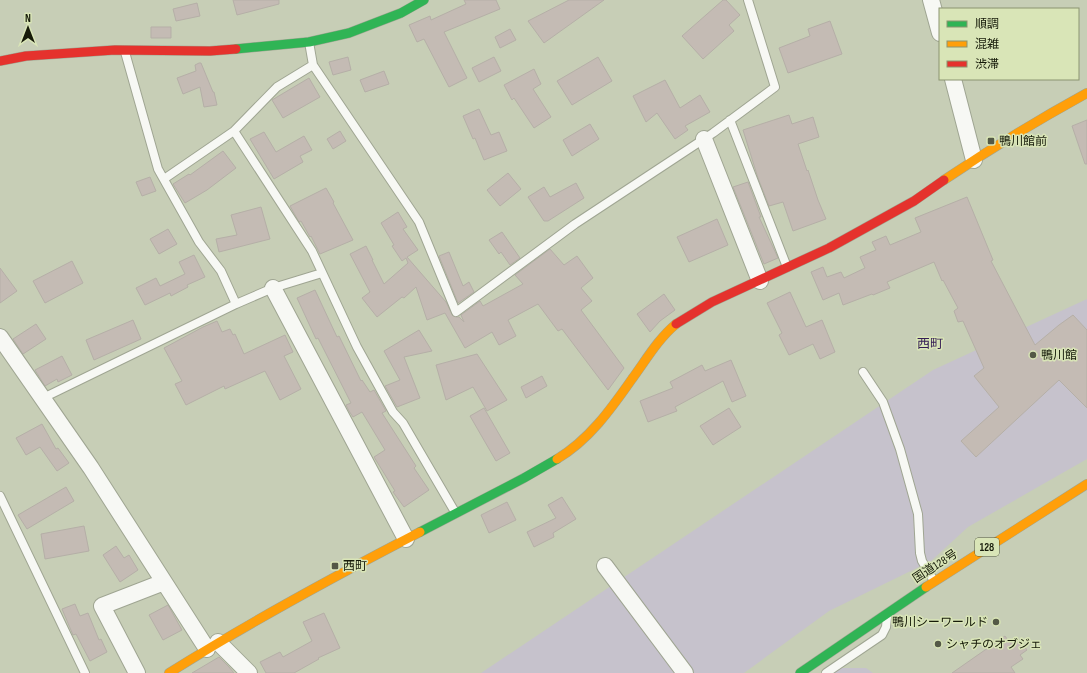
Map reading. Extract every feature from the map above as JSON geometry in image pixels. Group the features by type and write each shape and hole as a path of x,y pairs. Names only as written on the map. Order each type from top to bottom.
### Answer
{"main road":[{"path":"0,61 26,56 125,50 210,51 309,42 349,33 401,13 424,0"},
{"path":"168,673 212,646 336,577 455,513 545,467 585,438 600,422 649,354 668,331 677,324 712,302 829,248 914,201 974,160 1087,93"},
{"name":"国道128号","path":"800,673 934,581 1087,484"}],"street":[{"path":"931,0 939,29"},
{"path":"952,80 974,160"},
{"path":"704,139 760,281"},
{"path":"273,288 406,539"},
{"path":"0,336 92,468 164,582 212,646 249,673"},
{"path":"604,566 685,673"},
{"path":"137,673 102,606 164,582"}],"lane":[{"path":"309,42 313,64 419,222 456,312 575,224 704,139 775,87 748,0"},
{"path":"125,50 158,169 199,242 220,271 236,304"},
{"path":"164,179 234,131 277,87 313,64"},
{"path":"730,120 788,268"},
{"path":"234,131 312,251 357,347 393,412 403,423 455,513"},
{"path":"43,398 236,304 273,288 322,273"},
{"path":"863,372 883,402 900,449 918,514 920,553 922,561 934,581"},
{"path":"0,496 85,673"},
{"path":"794,673 803,664 828,645 888,612"},
{"path":"826,673 882,635 886,627 888,612"}],"shaded area":[{"path":"1087,299 1087,459 968,527 931,561 829,611 744,673 481,673 933,370"},
{"path":"835,668 866,668 873,673 828,673"}],"building":[{"path":"233,0 279,0 279,4 237,15"},
{"path":"464,0 496,0 500,9 444,32 467,78 449,87 424,39 417,42 409,25 430,16 431,20 466,4"},
{"path":"569,0 604,0 544,43 528,21"},
{"path":"723,0 726,0 740,15 729,25 734,31 703,59 682,36"},
{"path":"197,3 200,16 176,21 173,9"},
{"path":"830,21 842,54 788,73 779,48 810,36 808,29"},
{"path":"151,27 171,27 171,38 151,38"},
{"path":"510,29 516,40 500,48 495,37"},
{"path":"348,57 351,70 333,75 329,62"},
{"path":"494,57 501,71 479,82 472,68"},
{"path":"598,57 612,81 572,105 557,81"},
{"path":"201,63 214,92 217,105 204,107 200,87 183,94 177,78 196,71 195,65"},
{"path":"534,69 541,84 533,89 551,117 534,128 514,98 512,100 504,85"},
{"path":"384,71 389,84 365,92 360,80"},
{"path":"309,78 320,97 283,118 272,100"},
{"path":"665,80 680,108 700,95 710,112 685,126 688,130 675,139 657,113 646,122 633,96"},
{"path":"479,109 491,135 499,132 507,151 484,160 475,138 473,139 463,116"},
{"path":"789,115 792,124 813,117 819,137 798,144 826,219 793,231 783,202 769,206 758,178 743,130"},
{"path":"1087,120 1087,164 1085,164 1072,126"},
{"path":"590,124 599,139 572,156 563,140"},
{"path":"340,131 346,141 333,149 327,139"},
{"path":"264,132 276,152 304,136 312,150 300,156 303,162 274,179 250,139"},
{"path":"223,151 236,168 207,190 185,203 173,184 189,174 190,175"},
{"path":"508,173 521,189 500,206 487,190"},
{"path":"150,177 156,191 142,196 136,182"},
{"path":"748,182 761,217 759,217 778,258 764,264 733,187"},
{"path":"576,183 584,198 548,221 544,221 528,197 544,187 550,197"},
{"path":"326,188 353,240 320,254 311,236 310,237 301,221 299,222 290,206"},
{"path":"967,197 993,260 991,261 1035,345 1073,315 1087,330 1087,408 1059,380 976,457 961,441 999,407 974,376 984,368 963,321 958,322 954,311 958,308 943,280 942,281 934,262 887,282 890,288 843,305 839,293 823,300 811,272 823,267 827,277 841,272 844,278 865,268 860,257 876,250 872,242 886,236 890,245 921,232 915,218"},
{"path":"261,207 270,239 219,252 216,239 237,235 231,215"},
{"path":"398,212 407,227 403,229 418,250 407,257 446,302 453,316 459,317 464,322 461,315 480,301 483,306 523,284 515,275 550,249 564,265 577,256 593,278 581,288 592,301 581,310 624,368 608,390 562,329 558,331 538,304 508,320 516,336 499,345 492,332 465,348 445,313 427,320 416,287 404,298 402,297 377,317 362,298 370,292 350,254 366,246 384,284 408,263 406,258 402,261 392,246 394,245 381,223"},
{"path":"717,219 728,245 689,262 677,237"},
{"path":"168,229 177,244 159,254 150,239"},
{"path":"502,232 520,258 510,265 501,252 499,254 489,240"},
{"path":"449,252 463,286 469,282 474,292 458,303 439,256"},
{"path":"194,255 205,277 187,285 188,287 171,296 170,293 145,305 136,288 156,278 160,286 185,274 179,262"},
{"path":"72,261 83,283 45,303 33,281"},
{"path":"0,268 17,291 0,303"},
{"path":"315,290 337,337 339,336 361,381 362,380 370,392 374,390 386,411 382,413 416,466 414,468 429,490 404,507 393,492 395,491 374,457 385,450 362,412 353,417 349,411 346,405 351,403 318,338 316,339 297,298"},
{"path":"790,292 806,327 822,320 835,352 820,359 813,344 789,355 779,335 782,333 767,303"},
{"path":"664,294 675,310 660,321 650,332 637,314"},
{"path":"133,320 141,339 94,360 86,340"},
{"path":"217,321 222,332 230,329 233,335 235,334 244,354 285,335 293,352 284,356 301,389 280,400 265,371 225,389 224,386 186,405 175,384 182,381 164,348"},
{"path":"36,324 46,339 23,354 13,339"},
{"path":"419,330 432,351 404,357 420,398 397,407 385,386 400,380 384,351"},
{"path":"477,354 507,400 487,411 473,387 446,400 436,365"},
{"path":"62,356 72,375 58,382 57,379 45,386 35,370"},
{"path":"731,360 746,396 732,402 723,381 675,407 677,411 648,422 640,401 673,388 670,382 702,365 705,371"},
{"path":"542,376 547,386 526,398 521,387"},
{"path":"484,408 510,453 496,461 470,416"},
{"path":"729,408 741,427 713,445 700,426"},
{"path":"42,424 56,449 58,448 69,463 57,471 40,447 26,455 16,438"},
{"path":"66,487 74,501 27,529 18,515"},
{"path":"562,497 576,519 553,533 554,537 534,547 527,532 556,518 548,505"},
{"path":"507,502 516,520 489,533 481,515"},
{"path":"84,526 89,551 45,559 41,534"},
{"path":"116,546 124,558 129,555 138,570 120,582 103,555"},
{"path":"75,604 80,616 88,613 99,640 101,639 107,652 90,661 76,634 73,635 62,609"},
{"path":"168,605 182,630 163,640 149,615"},
{"path":"324,613 340,648 318,658 319,659 294,673 266,673 260,662 280,652 283,657 312,641 303,622"},
{"name":"鴨川シーワールド","path":"1005,636 1010,643 1018,638 1027,650 1020,655 1023,659 1011,667 1015,673 952,673"},
{"path":"219,657 234,673 192,673"}],"traffic: fast":[{"path":"236,49 309,42 349,33 401,13 424,0"},
{"path":"420,532 524,478 557,459"},
{"path":"800,673 926,587"}],"traffic: slow":[{"path":"944,180 1014,135 1087,93"},
{"path":"557,459 579,443 599,423 658,343 676,324"},
{"path":"926,587 1087,484"},
{"path":"169,673 293,600 420,532"}],"traffic: jam":[{"path":"0,61 26,56 115,50 210,51 236,49"},
{"path":"676,324 712,302 829,248 914,201 944,180"}],"place":[{"name":"鴨川館前","path":"991,141"},
{"name":"鴨川館","path":"1033,355"},
{"name":"西町","path":"335,566"},
{"name":"鴨川シーワールド","path":"996,622"},
{"name":"シャチのオブジェ","path":"938,644"}],"district":[{"name":"西町","path":"930,343"}]}
